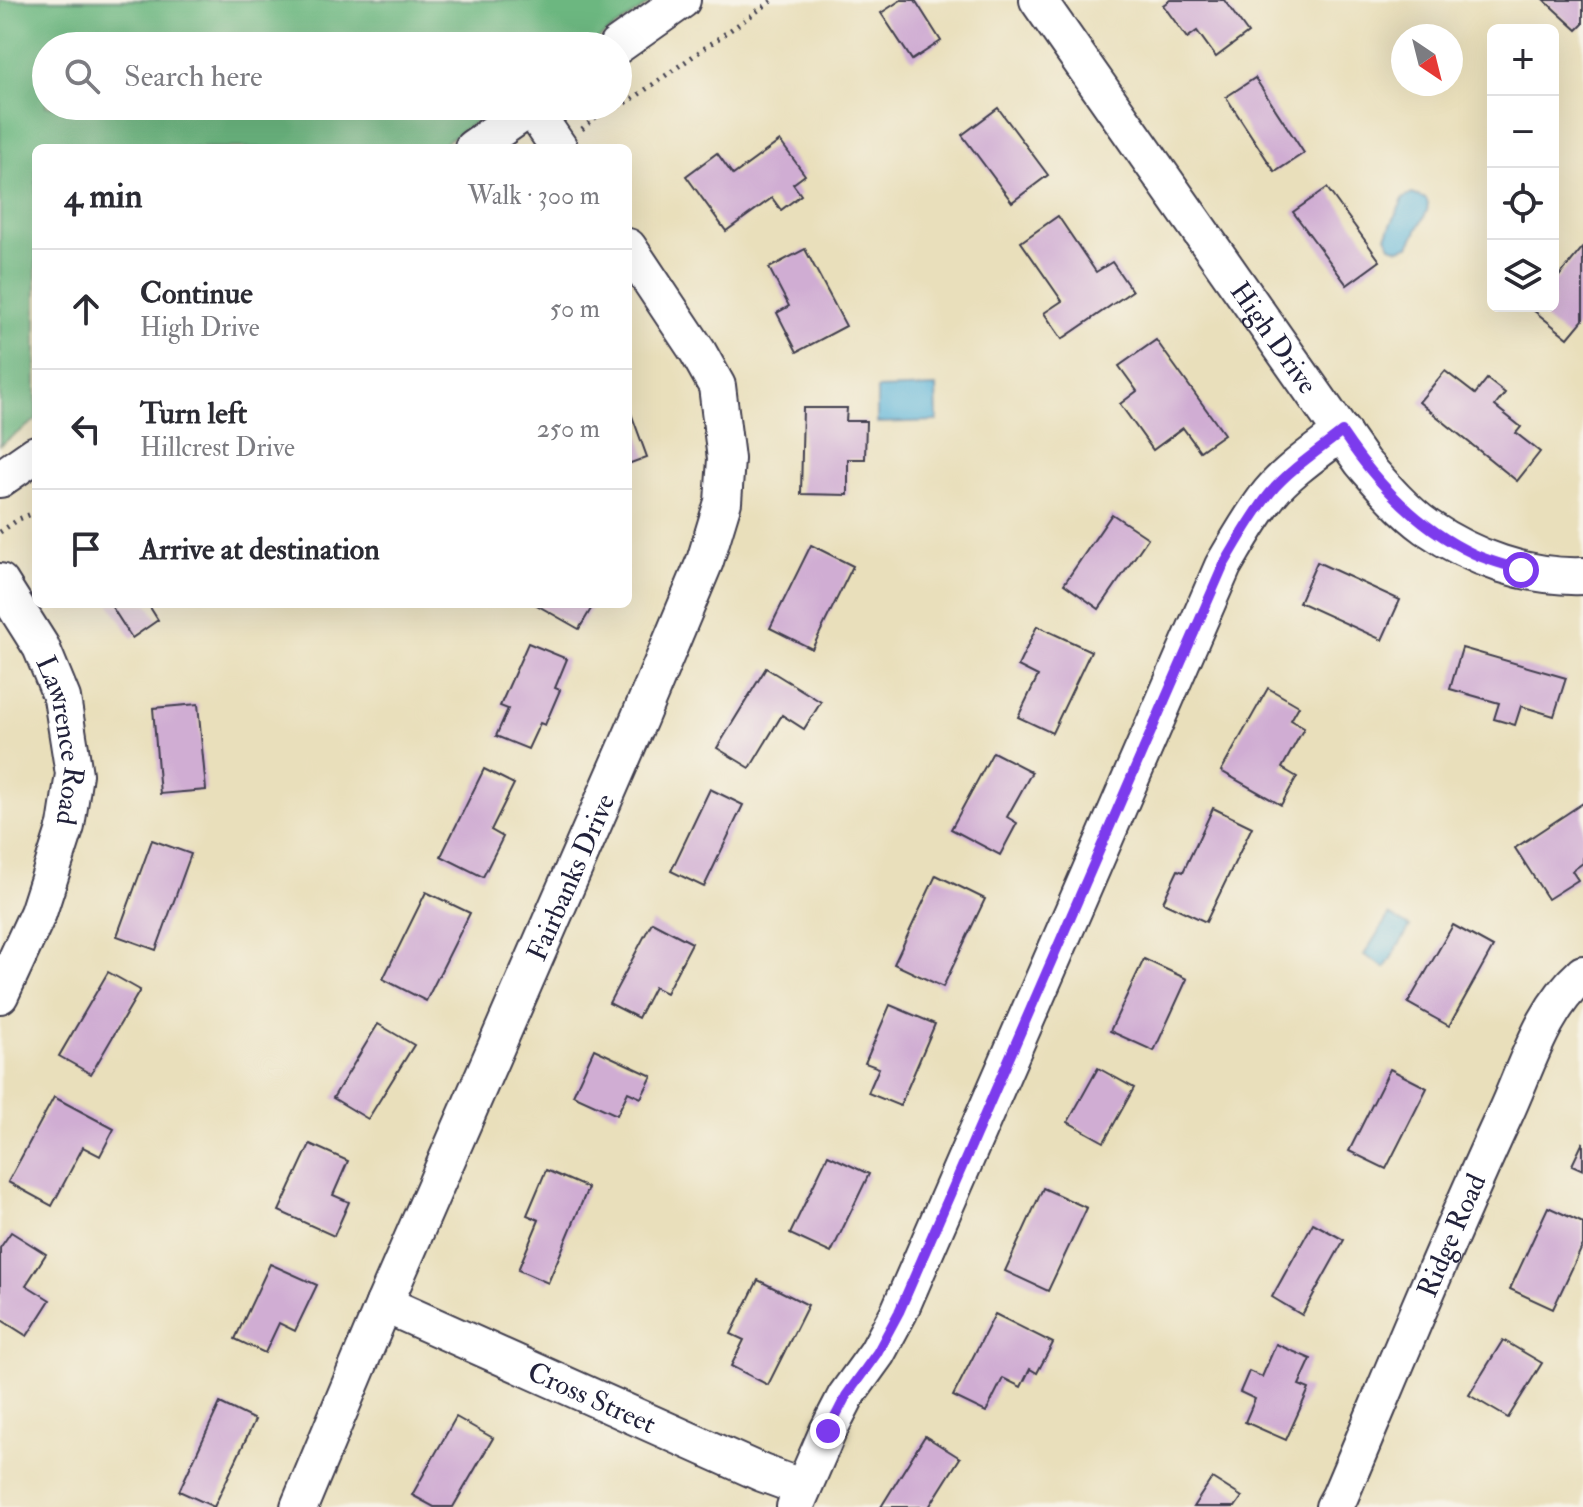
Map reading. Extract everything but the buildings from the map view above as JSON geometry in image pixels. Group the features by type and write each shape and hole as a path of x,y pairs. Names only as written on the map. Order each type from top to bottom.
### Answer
{"street":[{"path":"632,35 682,0"},
{"name":"High Drive","path":"1038,0 1362,462 1392,496 1426,527 1475,554 1521,570 1567,577 1583,576"},
{"path":"479,144 513,120"},
{"path":"541,120 556,144"},
{"name":"Fairbanks Drive","path":"299,1507 639,719 705,561 723,502 726,459 717,386 632,253"},
{"path":"799,1498 846,1396 877,1353 899,1312 1223,566 1272,491 1342,432"},
{"path":"0,479 32,457"},
{"name":"Lawrence Road","path":"0,582 41,647 62,698 74,774 66,826 38,913 0,995"},
{"name":"Ridge Road","path":"1334,1507 1541,1030 1570,986 1583,974"},
{"name":"Cross Street","path":"384,1304 762,1473 799,1498"}],"path":[{"path":"632,99 773,0"},
{"path":"0,532 32,514"}],"green space":[{"path":"0,0 655,0 608,32 32,32 32,120 478,120 443,144 32,144 32,423 0,445"}],"water":[{"path":"1412,194 1426,199 1427,211 1409,246 1399,249 1391,246 1386,236 1403,199"},
{"path":"936,387 937,421 877,423 877,389"},
{"path":"1389,915 1410,927 1385,968 1364,955"}],"route":[{"path":"828,1431 846,1396 877,1353 899,1312 1223,566 1272,491 1342,432 1362,462 1392,496 1426,527 1475,554 1521,570"}]}
